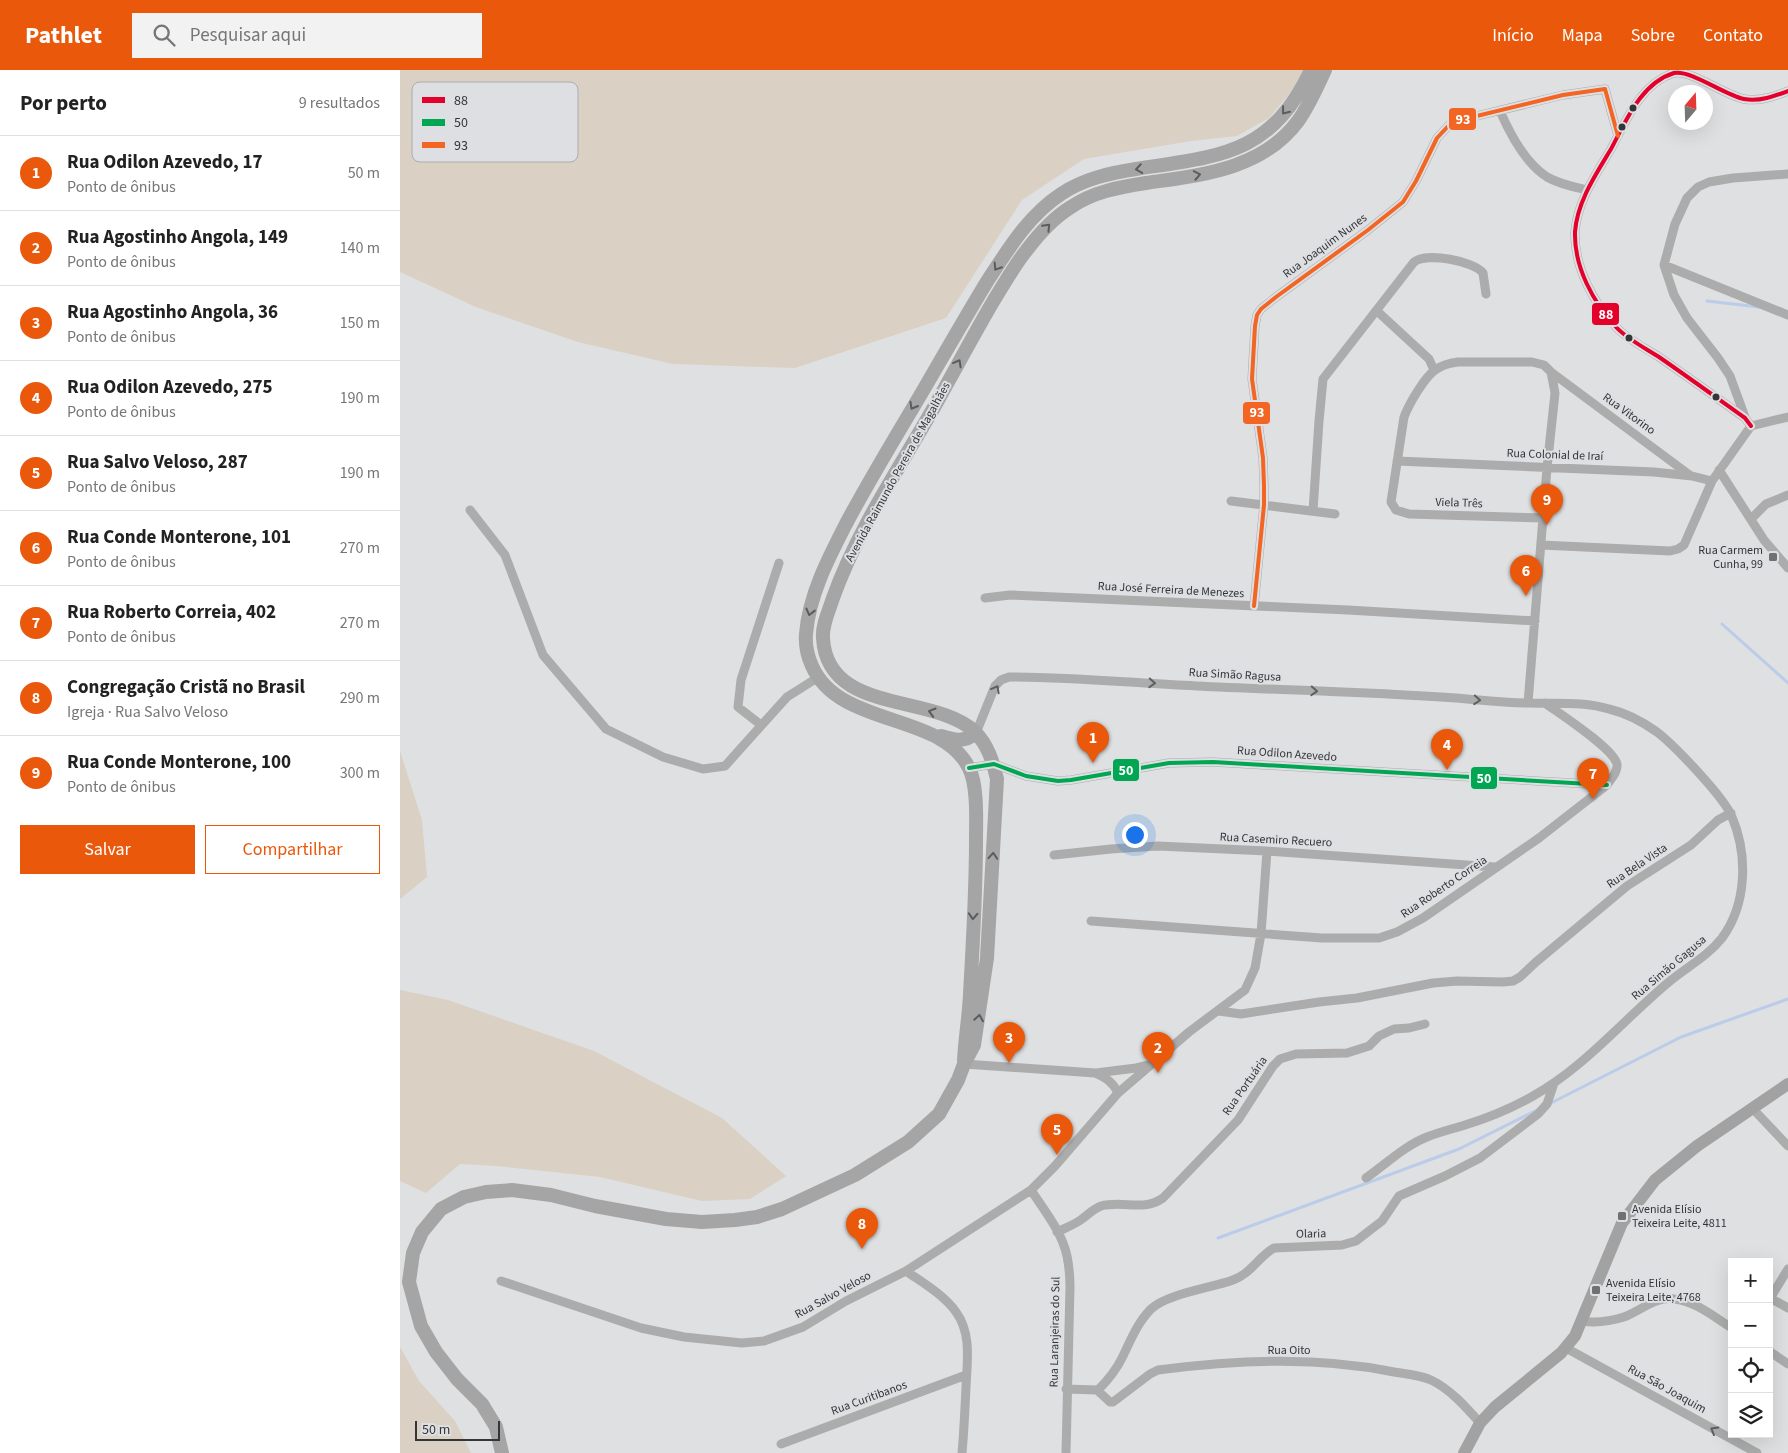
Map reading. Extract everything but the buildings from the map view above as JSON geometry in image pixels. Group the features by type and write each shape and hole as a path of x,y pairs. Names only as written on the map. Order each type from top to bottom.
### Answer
{"main road":[{"name":"Avenida Raimundo Pereira de Magalhães","path":"964,1064 965,1035 970,997 976,867 974,796 969,768 954,748 936,738 845,701 828,691 817,678 807,654 808,613 825,566 875,471 977,298 1010,247 1035,215 1062,194 1090,179 1195,160 1245,146 1266,132 1281,117 1293,102 1311,70"},
{"name":"Avenida Raimundo Pereira de Magalhães","path":"502,1453 496,1427 482,1404 436,1352 421,1326 409,1282 413,1253 422,1232 441,1209 464,1197 486,1192 512,1190 551,1195 595,1206 666,1219 702,1222 757,1216 782,1209 855,1175 908,1142 939,1114 958,1080 974,1045 988,958 997,779 994,764 986,746 976,733 967,726 940,714 865,694 839,676 830,665 825,653 824,625 843,570 970,342 1009,276 1025,252 1048,226 1072,206 1099,193 1122,187 1235,167 1265,152 1287,134 1298,121 1312,98 1325,70"},
{"path":"910,726 956,740 964,740 976,733"},
{"path":"1464,1453 1480,1423 1510,1394 1566,1348 1575,1336 1622,1223 1655,1180 1697,1146 1788,1084"}],"street":[{"path":"1788,91 1773,97 1746,100 1731,96 1688,74 1676,72 1657,80 1642,96 1588,190 1578,217 1575,232 1580,269 1599,306 1617,328 1748,422 1788,417"},
{"name":"Rua Joaquim Nunes","path":"1254,606 1264,505 1263,458 1252,379 1257,315 1276,297 1368,230 1402,202 1416,180 1437,138 1452,122 1563,96 1604,89 1618,136"},
{"path":"1500,111 1514,139 1540,171 1558,182 1588,190"},
{"path":"1748,422 1730,376 1687,318 1674,295 1664,265 1675,224 1688,198 1698,187 1709,182 1734,178 1788,174"},
{"path":"1313,512 1319,420 1324,379 1414,262 1423,258 1435,257 1479,268 1484,277 1486,294"},
{"path":"1664,265 1788,316"},
{"path":"1377,311 1429,359 1434,370 1409,405 1404,417 1397,461"},
{"name":"Rua Vitorino","path":"1434,370 1447,364 1458,362 1532,362 1544,365 1692,476"},
{"path":"1528,703 1555,393 1551,372"},
{"path":"1541,546 1678,549 1684,544 1690,532 1712,481 1748,422"},
{"name":"Rua Colonial de Iraí","path":"1397,461 1654,472 1692,476 1712,481"},
{"name":"Viela Três","path":"1397,461 1391,502 1396,510 1408,514 1543,518"},
{"path":"1719,470 1752,518 1764,540 1788,568"},
{"path":"1752,518 1766,504 1788,496"},
{"path":"1231,501 1336,514"},
{"path":"470,510 504,555 543,655 606,729 663,757 703,769 725,766 787,697 817,678"},
{"path":"761,725 738,707 741,680 779,563"},
{"name":"Rua José Ferreira de Menezes","path":"985,598 1010,594 1535,621"},
{"name":"Rua Simão Ragusa","path":"976,733 995,686 1001,680 1009,677 1414,695 1528,703"},
{"name":"Rua Simão Gagusa","path":"1366,1178 1424,1138 1496,1114 1530,1098 1554,1083 1594,1051 1670,981 1711,950 1723,937 1733,918 1741,893 1743,866 1738,836 1731,813 1706,781 1665,740 1638,720 1615,710 1596,705 1528,703"},
{"name":"Rua Roberto Correia","path":"1091,922 1261,934 1356,938 1379,938 1397,932 1423,918 1539,838 1607,785 1615,775 1617,765 1602,745 1545,703"},
{"name":"Rua Odilon Azevedo","path":"969,768 994,764 1026,776 1058,781 1169,763 1213,762 1607,785"},
{"name":"Rua Bela Vista","path":"1218,1011 1241,1014 1357,998 1433,983 1458,981 1503,982 1513,980 1520,977 1627,886 1691,845 1718,820 1731,813"},
{"name":"Rua Casemiro Recuero","path":"1054,855 1158,846 1267,851 1495,867"},
{"name":"Rua Salvo Veloso","path":"500,1281 641,1328 684,1337 742,1343 764,1341 803,1327 846,1301 906,1271 1031,1190 1055,1166 1118,1093 1189,1032 1245,990 1255,968 1261,934 1267,851"},
{"name":"Rua Portuária","path":"1057,1232 1080,1221 1092,1210 1100,1206 1116,1204 1148,1205 1163,1198 1238,1120 1273,1066 1282,1057 1296,1054 1354,1052 1370,1046 1379,1036 1394,1029 1406,1029 1425,1024"},
{"path":"964,1064 1095,1073 1136,1068 1151,1064"},
{"path":"1095,1073 1106,1077 1114,1084 1118,1093"},
{"name":"Olaria","path":"1097,1390 1116,1369 1138,1325 1156,1304 1238,1277 1250,1270 1266,1252 1274,1248 1336,1246 1356,1240 1382,1221 1399,1196 1480,1158 1538,1114 1547,1104 1554,1083"},
{"path":"1753,1109 1788,1146"},
{"name":"Rua Laranjeiras do Sul","path":"1031,1190 1057,1232 1067,1256 1070,1287 1066,1388 1066,1453"},
{"path":"1773,1294 1788,1268"},
{"path":"906,1271 939,1295 958,1314 963,1324 968,1351 962,1453"},
{"path":"1582,1321 1592,1322 1623,1317 1656,1301 1673,1298 1700,1308 1728,1326"},
{"path":"1773,1300 1788,1308"},
{"name":"Rua São Joaquim","path":"1566,1348 1757,1453"},
{"path":"1773,1354 1788,1364"},
{"name":"Rua Oito","path":"1097,1390 1110,1402 1114,1402 1158,1370 1259,1363 1309,1362 1341,1364 1380,1369 1431,1380 1455,1397 1480,1423"},
{"name":"Rua Curitibanos","path":"781,1444 966,1375"},
{"path":"1066,1388 1097,1390"}],"shaded area":[{"path":"400,70 1305,70 1290,93 1269,118 1237,136 1191,141 1084,159 1022,200 946,318 795,368 673,364 578,342 476,307 400,272"},
{"path":"400,751 422,820 427,877 400,899"},
{"path":"400,990 448,1000 594,1051 722,1118 786,1176 750,1199 702,1201 600,1177 497,1166 460,1164 426,1193 400,1181"},
{"path":"400,1347 419,1381 455,1421 471,1453 400,1453"}],"waterway":[{"path":"1707,301 1759,307"},
{"path":"1722,624 1788,683"},
{"path":"1549,1104 1681,1037 1788,999"},
{"path":"1218,1238 1459,1149 1537,1110"}],"transit line":[{"name":"88","path":"1751,426 1745,418 1616,327 1600,307 1586,283 1578,258 1575,232 1583,199 1599,168 1636,104 1652,85 1662,78 1674,73 1690,75 1736,97 1750,100 1767,98 1788,91"},
{"name":"93","path":"1254,606 1264,505 1263,458 1252,379 1255,326 1257,315 1261,309 1403,202 1416,181 1437,138 1452,122 1563,95 1605,89 1618,136"},
{"name":"50","path":"969,768 994,764 1026,776 1058,781 1169,763 1213,762 1607,785"}],"place":[{"name":"Rua Conde Monterone, 100","path":"1547,525"},
{"name":"Rua Carmem Cunha, 99","path":"1773,557"},
{"name":"Rua Conde Monterone, 101","path":"1526,596"},
{"name":"Rua Odilon Azevedo, 17","path":"1093,763"},
{"name":"Rua Odilon Azevedo, 275","path":"1447,770"},
{"name":"Rua Roberto Correia, 402","path":"1593,799"},
{"name":"Rua Agostinho Angola, 36","path":"1009,1063"},
{"name":"Rua Agostinho Angola, 149","path":"1158,1073"},
{"name":"Rua Salvo Veloso, 287","path":"1057,1155"},
{"name":"Avenida Elísio Teixeira Leite, 4811","path":"1622,1216"},
{"name":"Congregação Cristã no Brasil","path":"862,1249"},
{"name":"Avenida Elísio Teixeira Leite, 4768","path":"1596,1290"}]}
